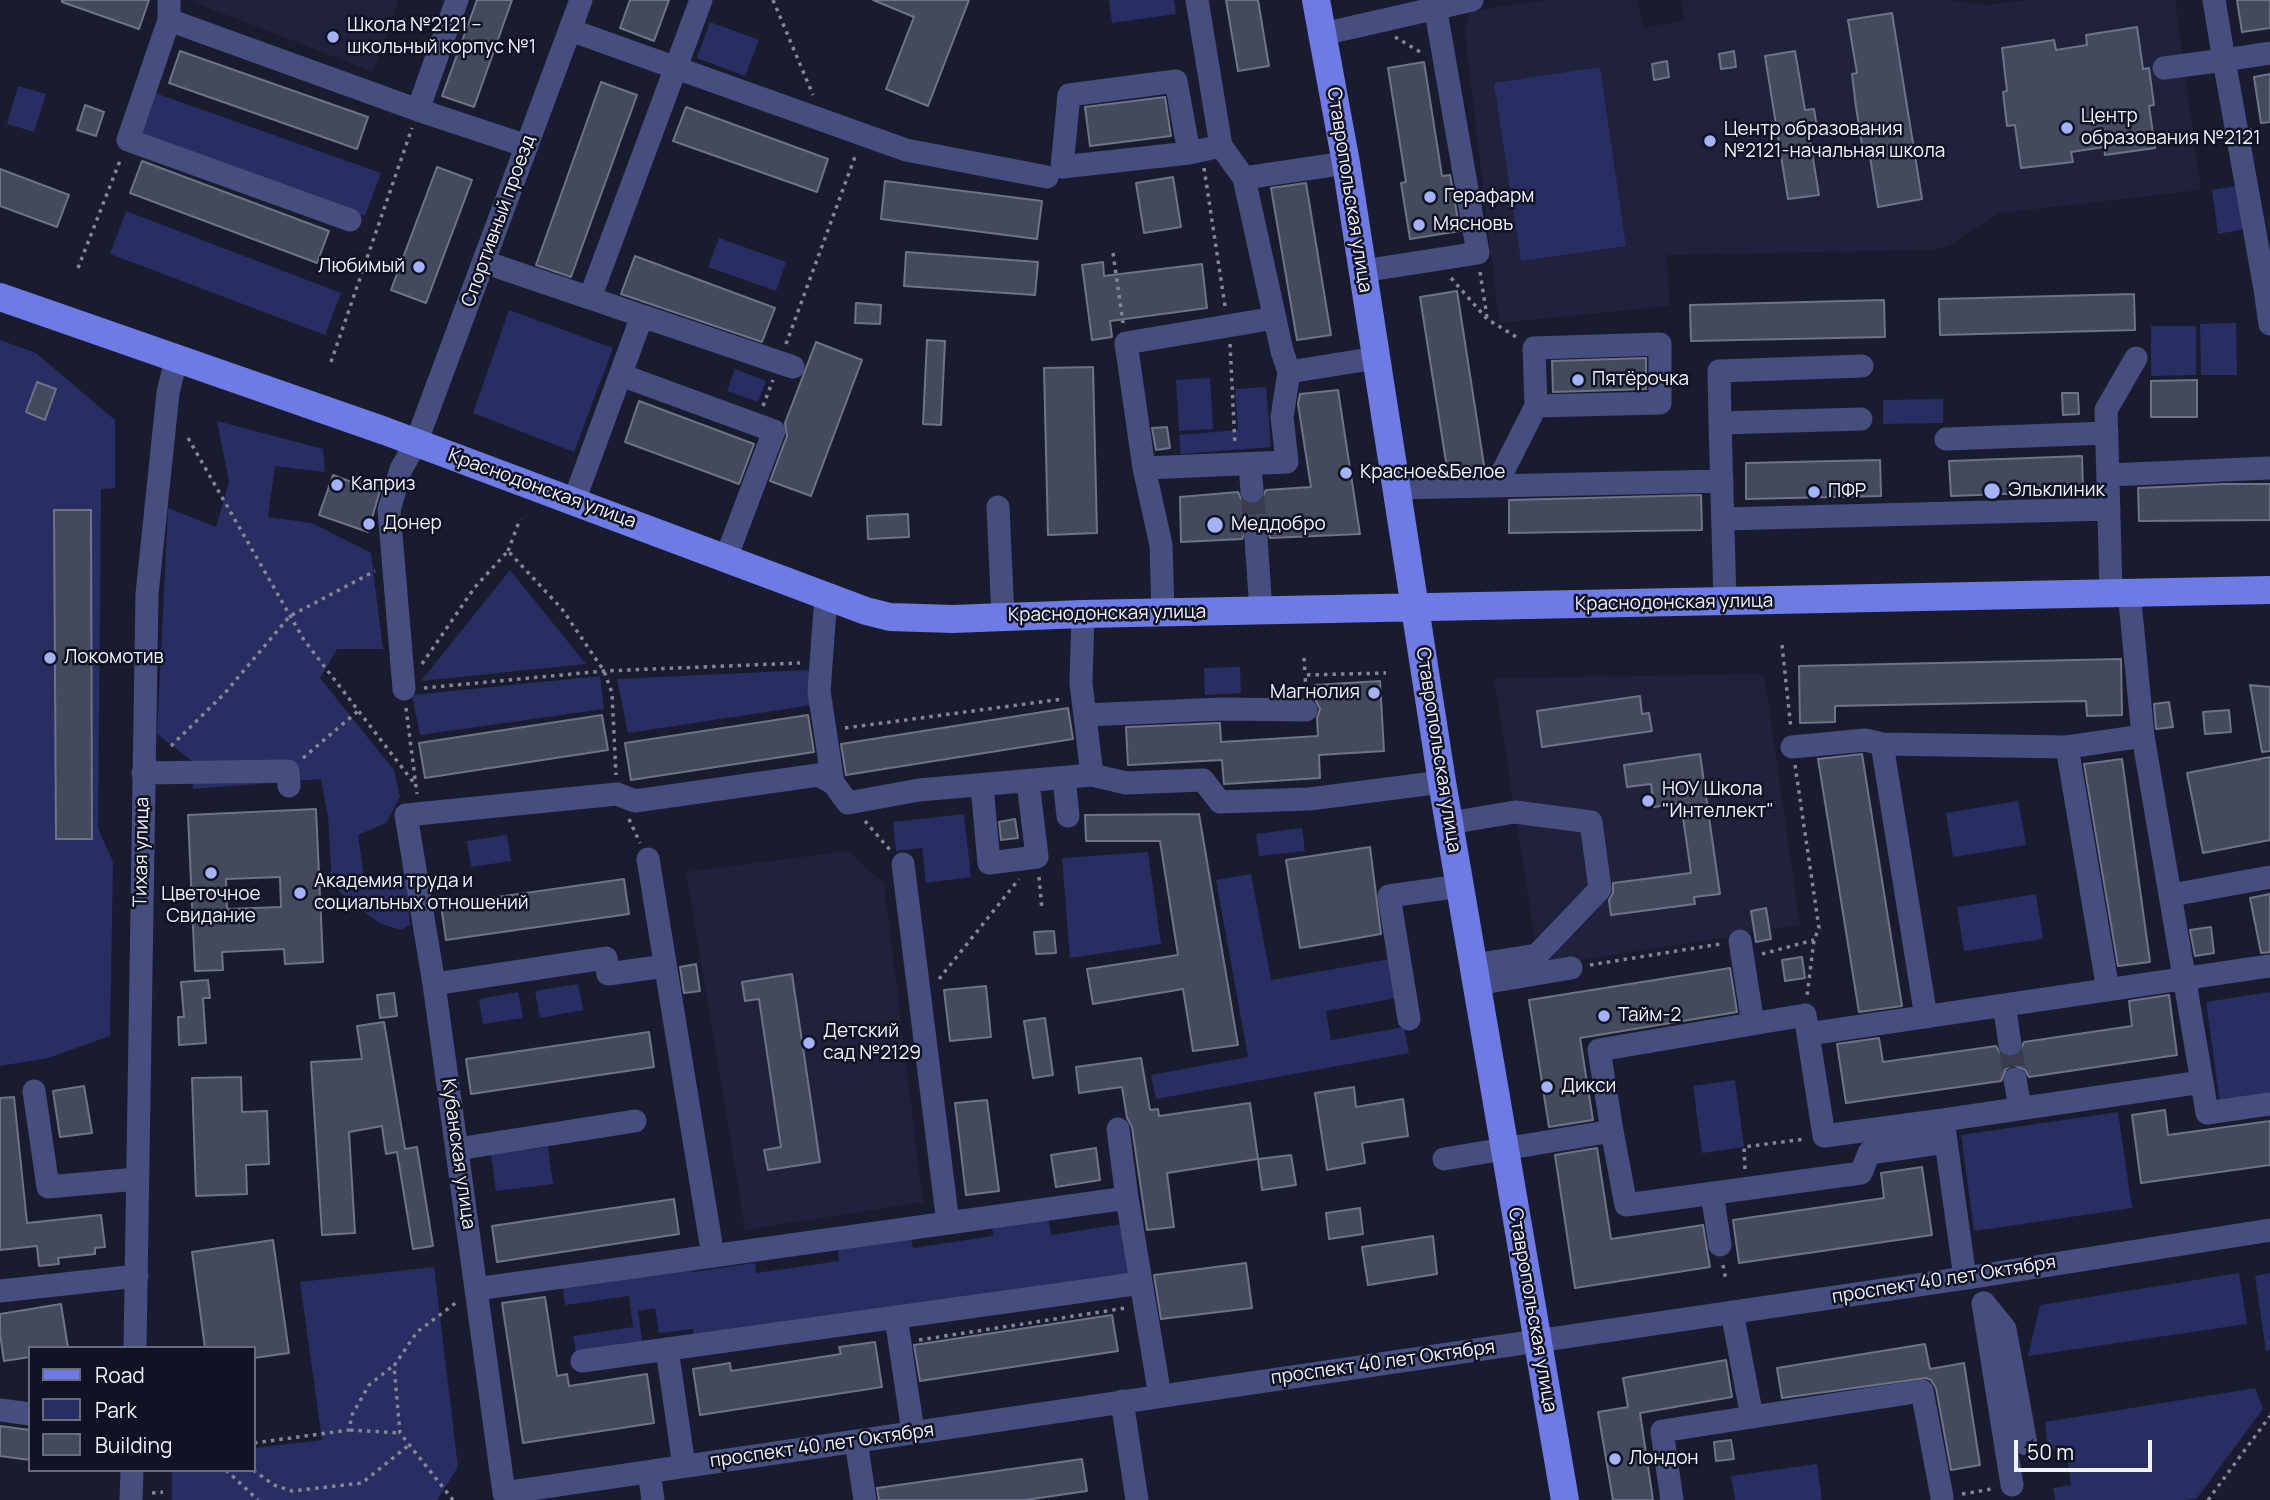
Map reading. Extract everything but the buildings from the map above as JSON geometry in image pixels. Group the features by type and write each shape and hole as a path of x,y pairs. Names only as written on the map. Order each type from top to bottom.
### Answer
{"main road":[{"name":"Ставропольская улица","path":"1317,0 1346,163 1442,782 1565,1500"},
{"name":"Краснодонская улица","path":"0,298 312,404 866,611 890,617 915,620 1163,612 2270,590"}],"street":[{"path":"418,110 457,0"},
{"name":"Спортивный проезд","path":"404,690 389,510 401,468 416,443 581,0"},
{"path":"590,298 701,0"},
{"path":"1143,468 1287,462 1282,418 1289,372 1244,178 1221,146 1196,0"},
{"path":"1323,34 1435,5 1472,0"},
{"path":"2214,0 2267,288 2270,324"},
{"path":"1363,271 1478,254 1435,5"},
{"path":"350,220 128,140 169,10 418,110 527,146"},
{"path":"570,30 906,149 1047,177"},
{"path":"2164,68 2270,53"},
{"path":"1189,153 1176,81 1069,95 1062,167 1189,153 1221,146"},
{"path":"1244,178 1346,163"},
{"path":"484,262 786,365"},
{"path":"573,501 642,316"},
{"path":"1163,612 1161,545 1143,468 1126,343 1275,318"},
{"path":"1496,485 1536,407 1534,348 1660,344 1660,403 1536,407"},
{"path":"1289,372 1376,358"},
{"path":"2136,358 2106,410 2109,509 2143,736 2207,1113 2270,1104"},
{"name":"Тихая улица","path":"135,1346 147,594 168,393 176,359"},
{"path":"1725,601 1719,371 1862,366"},
{"path":"621,375 774,431 726,558"},
{"path":"1720,423 1861,419"},
{"path":"1946,439 2107,433"},
{"path":"1250,464 1252,491"},
{"path":"2108,475 2270,468"},
{"path":"1396,488 1722,481"},
{"path":"998,507 1003,617"},
{"path":"1723,519 2109,509"},
{"path":"1255,538 1261,611"},
{"path":"826,596 819,691 834,783 848,803 919,790 1092,775 1126,783 1203,780 1220,802 1309,799 1442,782"},
{"path":"1083,614 1084,706 1092,775"},
{"path":"1084,706 1306,710"},
{"path":"1792,747 1865,740 1882,744 2067,747 2143,736"},
{"path":"1882,744 1926,1017"},
{"path":"2067,747 2108,990"},
{"path":"143,772 288,778"},
{"path":"413,814 617,794 635,801 818,775 834,783"},
{"path":"1064,778 1068,816"},
{"path":"982,786 989,863 1037,857 1028,782"},
{"path":"1449,823 1515,812 1591,822 1601,889 1537,955 1475,974"},
{"name":"Кубанская улица","path":"413,814 502,1497"},
{"path":"648,859 713,1256"},
{"path":"903,864 948,1223"},
{"path":"2172,895 2270,877"},
{"path":"1409,1019 1390,897 1460,886"},
{"path":"1741,950 1753,1024"},
{"path":"434,984 606,958 608,974 665,966"},
{"path":"2202,1082 2020,1108 1869,1153 1861,1173 1626,1205 1599,1050 1753,1024 1806,1025 1926,1017 2270,966"},
{"path":"1475,974 1571,968"},
{"path":"2004,1005 2010,1044"},
{"path":"1806,1025 1824,1136 1945,1131"},
{"path":"2015,1079 2020,1108"},
{"path":"34,1091 48,1187 137,1179"},
{"path":"457,1149 635,1121"},
{"path":"1118,1129 1127,1198 1146,1290 1160,1396"},
{"path":"1444,1158 1612,1131"},
{"path":"1945,1131 1972,1277 1983,1303 2012,1485"},
{"path":"1712,1193 1720,1245"},
{"path":"476,1289 1127,1198"},
{"name":"проспект 40 лет Октября","path":"502,1497 684,1466 1972,1277 2270,1230"},
{"path":"0,1291 136,1276"},
{"path":"582,1362 896,1317 1146,1290"},
{"path":"1983,1303 2006,1329 2026,1444"},
{"path":"1732,1312 1752,1417"},
{"path":"896,1317 913,1432"},
{"path":"667,1349 684,1466"},
{"path":"1672,1500 1662,1431 1922,1391 1942,1497"},
{"path":"1122,1401 1135,1500"},
{"path":"0,1410 28,1414"},
{"path":"856,1441 865,1500"},
{"path":"133,1472 139,1496"},
{"path":"649,1472 653,1500"}],"path":[{"path":"773,0 824,122"},
{"path":"1373,23 1446,67"},
{"path":"331,362 418,110"},
{"path":"755,424 786,365 863,135"},
{"path":"78,268 128,140"},
{"path":"1113,253 1126,343"},
{"path":"1478,254 1487,319"},
{"path":"1435,260 1487,319 1534,348"},
{"path":"188,438 304,640 416,785"},
{"path":"413,814 416,785 404,690 475,587 508,551 520,519"},
{"path":"508,551 562,609 604,671 612,693 617,794 648,859"},
{"path":"171,746 224,694 290,616 392,562"},
{"path":"1782,645 1792,747 1819,928 1814,940 1806,1025"},
{"path":"1304,658 1306,710"},
{"path":"404,690 604,671 821,663"},
{"path":"1305,675 1386,673"},
{"path":"826,731 1084,706"},
{"path":"288,778 359,711"},
{"path":"848,803 903,864"},
{"path":"1037,857 1042,910"},
{"path":"920,1003 1037,857"},
{"path":"1571,968 1814,940"},
{"path":"1747,1188 1744,1147 1824,1136"},
{"path":"349,1430 352,1415 369,1385 394,1366 417,1332 476,1289"},
{"path":"900,1343 1146,1290"},
{"path":"394,1366 400,1433 453,1500"},
{"path":"2207,1500 2270,1416"},
{"path":"256,1443 349,1430 400,1433"},
{"path":"256,1472 274,1485 292,1491 362,1483 409,1445"},
{"path":"228,1472 257,1500"},
{"path":"1942,1497 2012,1485"},
{"path":"139,1496 163,1492"}],"shaded area":[{"name":"Школа №2121 – школьный корпус №1","path":"188,0 399,0 373,72"},
{"name":"Центр образования №2121-начальная школа","path":"1546,0 1637,0 1644,27 1684,21 1681,0 1949,0 1985,5 2032,0 2175,0 2201,190 2000,213 1948,246 1932,250 1667,255 1670,306 1499,323 1465,35 1467,19 1473,11"},
{"name":"НОУ Школа \"Интеллект\"","path":"1764,674 1800,925 1539,967 1494,678"},
{"name":"Детский сад №2129","path":"848,851 884,883 923,1202 745,1230 686,872"}],"green space":[{"path":"1109,0 1174,0 1176,14 1112,23"},
{"path":"710,22 759,40 745,76 697,58"},
{"path":"1600,67 1626,246 1521,261 1494,83"},
{"path":"18,86 46,94 34,132 7,124"},
{"path":"155,93 381,173 365,216 140,136"},
{"path":"2239,186 2245,229 2218,234 2212,190"},
{"path":"126,211 341,293 325,335 110,254"},
{"path":"719,238 786,262 776,291 708,267"},
{"path":"509,310 613,348 574,452 473,413"},
{"path":"2236,323 2237,375 2201,375 2200,324"},
{"path":"2151,326 2196,326 2196,375 2151,376"},
{"name":"Локомотив","path":"0,340 36,353 115,420 115,488 101,489 98,828 113,862 110,1036 48,1058 0,1066"},
{"path":"735,369 766,381 758,402 727,391"},
{"path":"1210,378 1213,429 1179,431 1176,380"},
{"path":"1266,387 1271,447 1181,454 1179,435 1238,430 1235,389"},
{"path":"1943,399 1943,423 1883,424 1883,400"},
{"path":"217,421 323,449 325,472 275,466 268,517 312,523 371,553 383,649 337,649 320,678 394,770 400,797 386,823 358,835 364,877 406,881 410,925 401,930 381,924 347,900 332,883 328,817 321,779 193,789 192,761 157,734 168,508 216,527 229,482"},
{"path":"510,570 586,664 421,681"},
{"path":"1240,667 1241,693 1205,695 1204,668"},
{"path":"809,670 812,705 628,733 617,679"},
{"path":"600,676 604,709 420,735 412,695"},
{"path":"2018,801 2026,845 1953,857 1946,813"},
{"path":"964,814 971,877 926,883 922,848 896,851 893,822"},
{"path":"1302,828 1305,851 1259,856 1256,834"},
{"path":"507,835 511,861 471,867 467,841"},
{"path":"1148,852 1161,944 1070,958 1062,858"},
{"path":"1251,874 1271,980 1390,959 1397,998 1326,1011 1331,1040 1404,1027 1409,1053 1156,1099 1151,1075 1248,1057 1216,880"},
{"path":"2036,894 2043,939 1964,951 1957,907"},
{"path":"578,984 583,1010 540,1018 535,991"},
{"path":"518,992 523,1018 483,1024 479,999"},
{"path":"2270,992 2270,1097 2220,1104 2206,1002"},
{"path":"1735,1080 1744,1147 1702,1153 1693,1086"},
{"path":"2118,1112 2132,1208 1974,1231 1961,1135"},
{"path":"548,1147 553,1184 496,1191 491,1154"},
{"path":"1048,1216 1051,1235 1123,1224 1131,1279 696,1341 693,1329 659,1333 655,1308 638,1311 643,1347 577,1357 573,1336 633,1327 629,1296 565,1305 562,1283 691,1264 692,1272 755,1263 756,1273 839,1261 837,1244 910,1234 913,1248 993,1236 992,1224"},
{"path":"434,1267 458,1467 437,1500 172,1500 172,1472 256,1472 256,1448 322,1440 300,1282"},
{"path":"2239,1273 2247,1324 2028,1356 2040,1305"},
{"path":"2270,1273 2270,1350 2266,1351 2255,1276"},
{"path":"2255,1388 2263,1409 2197,1498 2055,1500 2053,1488 2071,1485 2066,1448 2048,1451 2045,1422"},
{"path":"1817,1464 1822,1500 1735,1500 1731,1476"}],"tunnel":[{"path":"1252,491 1256,538"},
{"path":"2010,1044 2015,1079"}],"place":[{"name":"Школа №2121 – школьный корпус №1","path":"333,37"},
{"name":"Центр образования №2121","path":"2067,128"},
{"name":"Центр образования №2121-начальная школа","path":"1710,141"},
{"name":"Герафарм","path":"1430,197"},
{"name":"Мясновъ","path":"1419,225"},
{"name":"Любимый","path":"419,267"},
{"name":"Пятёрочка","path":"1578,380"},
{"name":"Красное&Белое","path":"1346,473"},
{"name":"Каприз","path":"337,485"},
{"name":"Эльклиник","path":"1992,491"},
{"name":"ПФР","path":"1814,492"},
{"name":"Донер","path":"369,524"},
{"name":"Меддобро","path":"1215,525"},
{"name":"Локомотив","path":"50,658"},
{"name":"Магнолия","path":"1374,693"},
{"name":"НОУ Школа \"Интеллект\"","path":"1648,801"},
{"name":"Цветочное Свидание","path":"211,873"},
{"name":"Академия труда и социальных отношений","path":"300,893"},
{"name":"Тайм-2","path":"1604,1016"},
{"name":"Детский сад №2129","path":"809,1043"},
{"name":"Дикси","path":"1547,1087"},
{"name":"Лондон","path":"1615,1459"}]}
